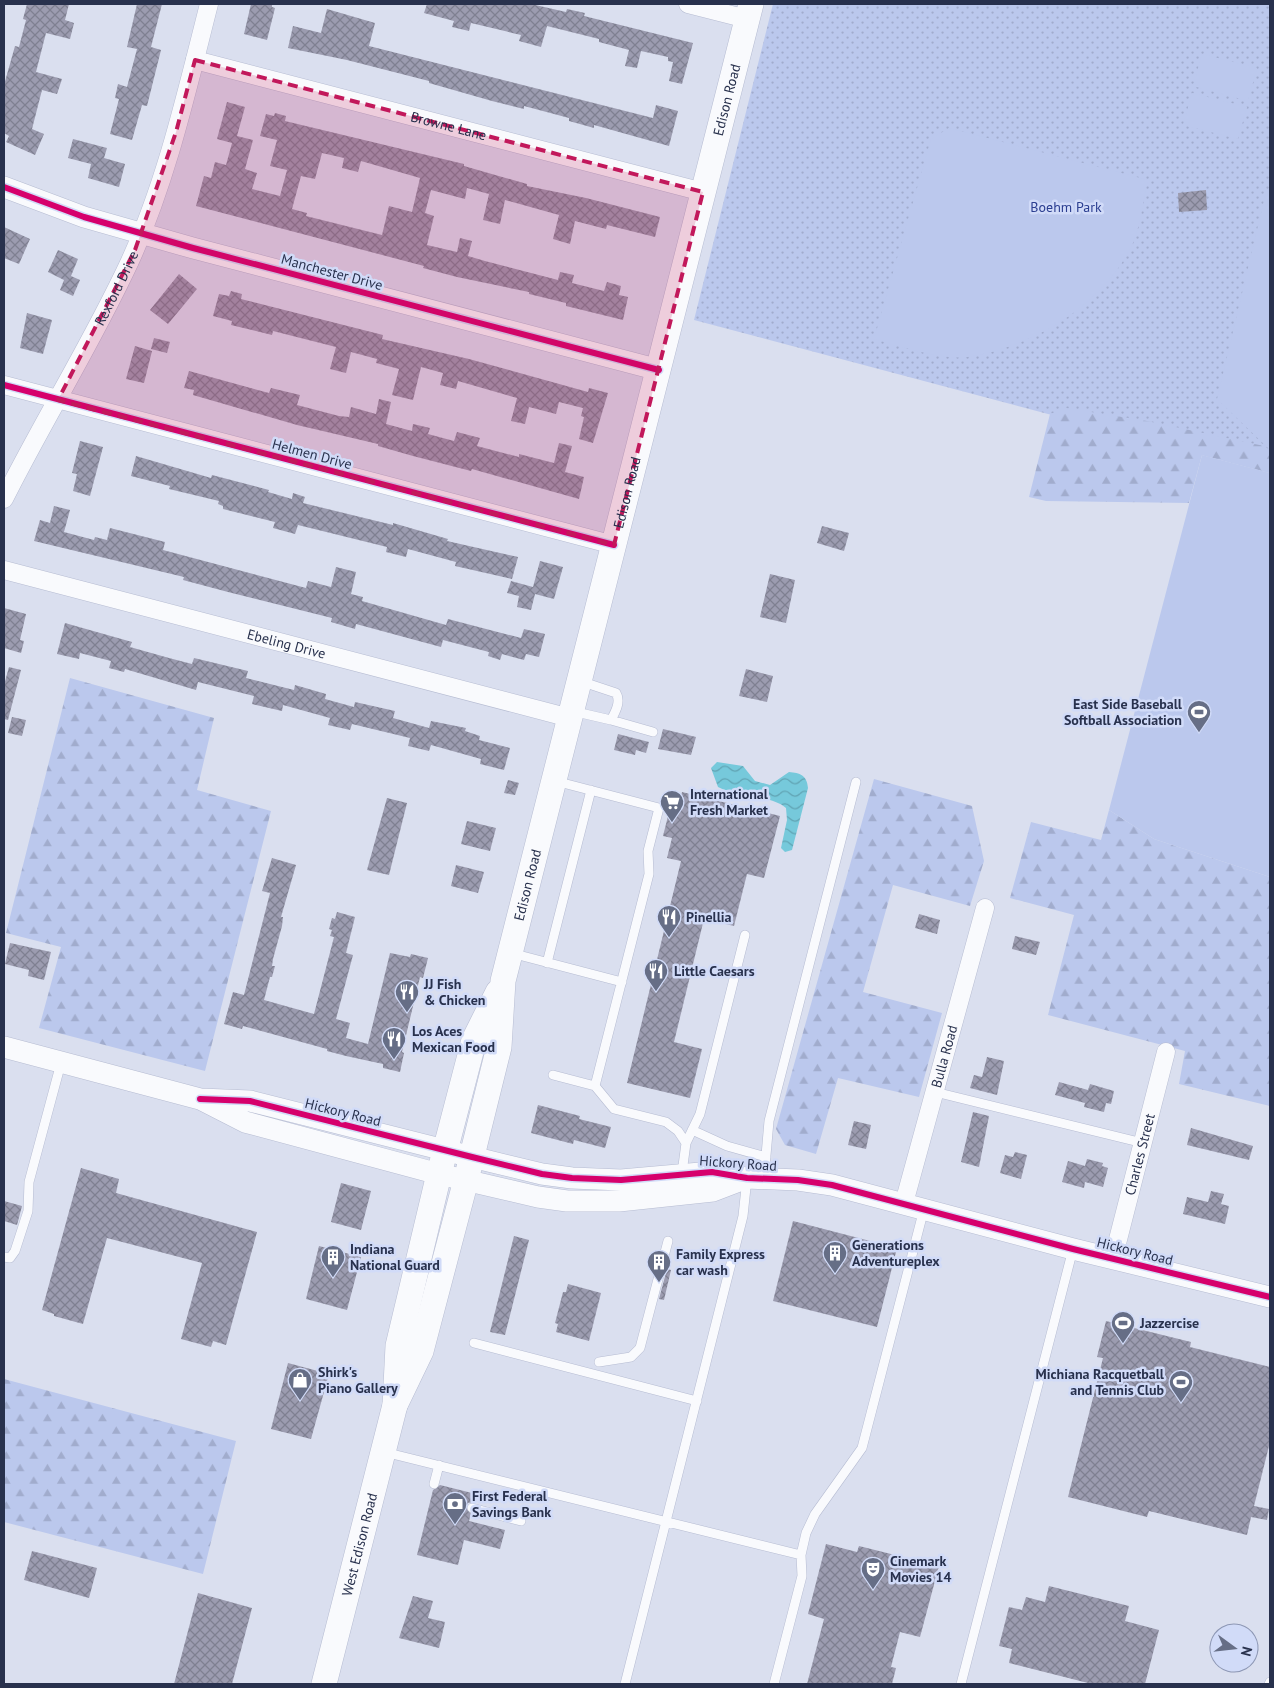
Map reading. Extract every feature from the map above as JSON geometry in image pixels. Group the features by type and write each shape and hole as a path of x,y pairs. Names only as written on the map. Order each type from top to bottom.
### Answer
{"main road":[{"name":"Edison Road","path":"469,1169 499,1047 503,980 749,12"},
{"name":"Edison Road","path":"440,1174 474,1040 503,980"},
{"name":"West Edison Road","path":"324,1684 395,1405 421,1351 469,1169"},
{"name":"West Edison Road","path":"395,1405 398,1346 440,1174"}],"street":[{"name":"Rexford Drive","path":"4,499 94,334 141,234 176,132 209,4"},
{"path":"688,4 749,12"},
{"name":"Browne Lane","path":"195,60 703,192"},
{"name":"Manchester Drive","path":"4,187 75,214 141,234 658,370"},
{"name":"Helmen Drive","path":"4,386 614,545"},
{"name":"Ebeling Drive","path":"4,570 571,714"},
{"name":"Bulla Road","path":"914,1206 935,1092 984,908"},
{"name":"Hickory Road","path":"4,1047 200,1099 245,1122 440,1174 469,1169 595,1180 712,1172 832,1185 1073,1249 1270,1297"},
{"name":"Charles Street","path":"1113,1258 1166,1052"},
{"name":"Hickory Road","path":"200,1099 250,1101 446,1150 469,1169 538,1197 593,1202 713,1191 755,1178"}],"lane":[{"path":"579,681 616,693 619,697 616,711 611,720"},
{"path":"571,714 611,720 653,732"},
{"path":"554,781 659,808 648,851 649,874 595,1086"},
{"path":"625,1684 743,1216 755,1178 766,1156 769,1121 856,782"},
{"path":"547,963 591,790"},
{"path":"682,1173 686,1143 700,1114 745,935"},
{"path":"510,953 622,982"},
{"path":"4,1257 10,1258 15,1251 28,1211 29,1182 61,1062"},
{"path":"553,1075 595,1086 611,1107 666,1122 678,1131 686,1143"},
{"path":"935,1092 1143,1143"},
{"path":"692,1130 727,1146 766,1156"},
{"path":"774,1684 802,1576 801,1555 811,1522 858,1456 864,1441 914,1206"},
{"path":"599,1362 631,1357 640,1348 668,1241"},
{"path":"961,1684 1073,1249"},
{"path":"474,1343 697,1401"},
{"path":"383,1452 801,1555"},
{"path":"434,1484 439,1465"},
{"path":"472,1508 521,1521"}],"highlighted area":[{"path":"195,60 703,192 614,545 58,400 135,250 176,132"}],"green space":[{"name":"Boehm Park","path":"773,4 1270,4 1270,473 694,320"},
{"path":"1202,54 1257,68 1248,101 1193,86"},
{"path":"1192,93 1247,107 1238,139 1183,125"},
{"path":"949,128 1148,180 1136,236 1120,265 1104,286 1064,320 1041,333 1017,344 967,357 945,356 907,349 874,339 931,139"},
{"path":"1270,191 1270,450 1217,399 1266,192"},
{"path":"1066,408 1147,421 1264,446 1270,450 1270,473 1202,455 1189,503 1046,501 1029,497 1050,414"},
{"name":"East Side Baseball Softball Association","path":"1202,455 1270,473 1270,877 1154,839 1109,810"},
{"path":"70,678 214,718 197,790 271,811 205,1071 39,1028 61,947 6,933"},
{"path":"874,779 972,806 984,861 970,906 893,885 863,992 942,1013 919,1097 838,1078 816,1154 785,1145 776,1129"},
{"path":"1109,810 1154,839 1270,877 1270,1106 1179,1084 1185,1051 1048,1015 1074,915 1010,898 1031,822 1101,840"},
{"path":"4,1379 236,1441 203,1574 4,1522"}],"water":[{"path":"717,762 743,766 755,781 770,785 789,772 800,774 804,777 808,788 792,850 785,852 781,848 787,820 786,808 763,798 735,793 718,787 711,768"}],"building":[{"path":"27,4 69,4 65,20 74,23 70,39 46,33 36,72 62,79 57,94 42,90 32,129 44,134 35,155 6,142 9,136 4,133 4,85 15,46 19,47 26,20 23,19"},
{"path":"137,4 162,4 151,47 161,50 147,106 142,105 132,140 110,134 119,99 115,98 118,84 127,87 137,49 127,47"},
{"path":"251,4 272,4 272,7 275,8 267,40 244,34"},
{"path":"427,4 531,4 566,12 567,9 585,13 584,16 693,43 682,84 669,81 673,62 668,61 668,57 641,51 637,68 625,66 629,50 599,42 599,39 547,26 541,47 519,41 521,35 471,23 469,31 452,27 454,21 424,13"},
{"path":"327,9 375,23 369,46 653,118 656,105 678,111 669,146 594,125 594,128 569,121 569,118 524,106 524,109 492,101 429,83 429,81 347,60 288,48 293,26 321,33"},
{"path":"227,102 245,107 237,136 253,140 245,169 257,173 252,189 280,196 287,170 270,166 277,140 260,136 266,114 274,116 275,113 286,116 285,121 464,164 464,166 527,184 527,186 586,198 660,217 655,237 607,225 606,229 575,221 570,244 553,239 559,215 505,200 500,224 483,220 489,194 467,188 465,199 431,190 425,213 434,216 427,245 457,252 460,238 472,241 468,256 558,280 560,272 574,275 572,283 604,291 607,282 621,286 619,295 628,297 623,320 566,306 566,303 529,294 529,292 457,277 423,268 424,266 196,206 204,176 211,178 215,162 226,165 232,143 217,139","holes":["322,153 344,158 342,168 358,172 361,161 420,178 412,212 389,206 382,235 306,216 307,213 292,209 301,176 315,179"]},
{"path":"73,139 107,148 104,158 125,164 119,187 88,178 91,164 68,158"},
{"path":"1206,190 1207,210 1179,212 1178,193"},
{"path":"4,227 30,239 19,264 4,258"},
{"path":"58,250 78,259 71,276 80,280 73,296 60,290 64,280 48,272"},
{"path":"179,274 197,289 168,324 150,310"},
{"path":"231,291 242,294 241,299 383,335 382,339 469,359 588,392 589,388 608,393 593,443 579,439 584,417 581,416 583,408 559,402 556,414 529,407 525,424 511,421 517,398 458,381 456,389 440,385 443,373 421,367 413,400 392,395 399,369 376,363 377,359 351,352 346,373 330,369 336,347 273,331 272,335 231,325 232,321 213,316 219,294 229,296"},
{"path":"27,313 52,320 43,354 20,348"},
{"path":"154,338 170,342 167,353 151,349"},
{"path":"135,346 152,351 144,383 126,379"},
{"path":"189,371 269,393 271,388 300,395 297,405 339,416 349,417 351,407 376,414 379,399 391,402 386,424 412,431 413,424 430,428 428,434 454,441 457,432 480,438 477,446 519,457 519,454 554,463 559,443 572,446 565,472 584,477 579,499 472,469 471,471 413,456 378,446 378,444 297,425 193,395 194,390 184,388"},
{"path":"80,441 103,447 90,496 73,491 77,474 72,473"},
{"path":"136,456 211,478 212,475 269,490 268,492 292,499 293,493 305,497 303,503 393,525 393,523 448,539 447,541 518,557 512,579 455,566 456,562 408,549 406,557 386,552 387,547 298,525 295,534 273,528 275,522 223,509 223,506 218,504 219,501 169,489 170,486 131,476"},
{"path":"54,506 70,510 64,532 94,540 95,537 107,540 110,528 165,542 163,550 306,588 308,581 331,587 336,567 356,572 351,594 363,597 362,601 446,625 448,619 521,638 524,629 545,634 539,657 526,654 524,660 502,654 500,660 488,656 489,652 443,640 441,647 356,624 355,629 331,622 332,618 183,580 184,577 34,541 40,520 50,523"},
{"path":"822,526 849,533 844,551 817,543"},
{"path":"540,561 563,567 554,599 535,594 531,610 517,607 519,596 507,593 511,581 533,587"},
{"path":"770,574 795,580 786,623 760,617"},
{"path":"4,608 26,614 20,640 24,641 21,653 4,648"},
{"path":"65,623 132,642 130,647 169,658 192,664 194,658 248,671 246,678 294,690 295,685 326,694 325,699 354,707 355,702 395,711 393,718 429,728 431,721 466,728 465,731 480,736 479,740 510,748 504,770 480,764 481,759 431,745 429,751 408,746 410,738 352,724 350,730 328,725 330,718 283,705 282,711 252,704 254,696 198,682 196,690 125,669 124,672 109,668 111,661 80,653 79,659 57,654"},
{"path":"9,667 21,670 8,720 4,719 4,685"},
{"path":"746,669 773,676 767,702 739,696"},
{"path":"12,717 26,720 22,736 8,733"},
{"path":"663,729 696,737 691,755 658,749"},
{"path":"618,734 649,742 646,753 636,750 635,755 614,750"},
{"path":"508,780 519,783 515,795 504,793"},
{"path":"682,792 780,816 764,878 747,874 734,926 704,919 674,1042 702,1049 690,1098 627,1083 681,861 667,858 672,838 663,836 670,808 678,810"},
{"path":"387,798 407,803 389,875 367,870"},
{"path":"467,821 496,828 490,851 461,844"},
{"path":"272,858 296,865 281,917 283,917 282,926 272,966 275,966 264,1000 314,1014 334,937 330,936 332,930 329,929 332,918 335,919 337,912 355,917 346,953 353,955 336,1019 350,1023 346,1038 368,1044 390,953 410,957 411,954 428,958 423,978 420,977 402,1052 404,1053 400,1072 383,1068 383,1064 327,1051 327,1049 243,1026 242,1029 224,1024 233,992 244,995 270,893 262,891"},
{"path":"456,865 484,872 478,893 451,886"},
{"path":"919,914 940,920 937,934 915,928"},
{"path":"1015,936 1040,942 1036,955 1012,949"},
{"path":"10,943 51,952 44,980 28,976 29,970 5,964"},
{"path":"987,1057 1004,1061 997,1095 970,1088 974,1075 982,1077"},
{"path":"1059,1082 1088,1090 1090,1084 1114,1091 1111,1104 1106,1103 1104,1112 1084,1107 1085,1103 1055,1095"},
{"path":"538,1105 580,1116 579,1119 611,1127 605,1148 574,1140 573,1144 531,1133"},
{"path":"973,1112 989,1116 979,1167 961,1162"},
{"path":"854,1121 871,1125 866,1149 848,1145"},
{"path":"1191,1128 1253,1146 1249,1160 1187,1145"},
{"path":"1015,1152 1027,1155 1021,1179 1000,1173 1005,1155 1013,1157"},
{"path":"1087,1159 1103,1163 1102,1166 1108,1168 1103,1187 1085,1182 1084,1188 1062,1182 1068,1161 1085,1166"},
{"path":"81,1168 119,1179 116,1193 257,1232 226,1345 213,1341 211,1347 181,1339 202,1263 107,1238 83,1324 54,1316 54,1314 42,1310"},
{"path":"341,1183 371,1191 361,1230 331,1222"},
{"path":"1211,1191 1224,1194 1221,1204 1229,1206 1225,1224 1183,1214 1187,1197 1208,1202"},
{"path":"4,1201 22,1206 17,1225 4,1221"},
{"name":"Generations Adventureplex","path":"793,1221 897,1248 877,1327 773,1301"},
{"path":"514,1236 529,1240 505,1335 490,1332"},
{"name":"Indiana National Guard","path":"319,1246 361,1257 347,1310 306,1299"},
{"path":"667,1269 671,1270 664,1300 659,1299"},
{"path":"568,1284 601,1293 589,1341 556,1332 558,1324 555,1323 563,1292 566,1292"},
{"name":"Michiana Racquetball and Tennis Club","path":"1106,1321 1191,1342 1190,1347 1270,1367 1270,1442 1254,1506 1269,1509 1267,1520 1251,1517 1247,1535 1149,1511 1147,1517 1068,1497 1103,1358 1097,1357"},
{"name":"Shirk's Piano Gallery","path":"288,1363 329,1374 311,1439 271,1429"},
{"name":"First Federal Savings Bank","path":"440,1485 476,1494 474,1502 468,1503 466,1507 471,1514 469,1521 505,1530 500,1549 464,1540 458,1565 417,1555 433,1490"},
{"name":"Cinemark Movies 14","path":"826,1544 857,1552 859,1546 939,1566 920,1637 900,1632 891,1667 896,1668 892,1684 807,1684 824,1619 808,1614"},
{"path":"32,1551 97,1568 89,1598 24,1580"},
{"path":"1049,1586 1129,1606 1125,1621 1159,1630 1145,1684 1092,1684 1009,1663 1012,1649 999,1646 1009,1607 1022,1610 1026,1597 1045,1602"},
{"path":"198,1593 252,1608 232,1684 174,1684"},
{"path":"413,1596 433,1601 428,1618 445,1622 439,1648 399,1638"}],"cycle path":[{"path":"4,187 84,217 193,248 659,370"},
{"path":"4,385 614,545"},
{"path":"200,1099 250,1101 542,1174 572,1178 621,1180 712,1172 747,1178 798,1180 832,1185 1073,1249 1270,1297"}],"place":[{"name":"East Side Baseball Softball Association","path":"1199,733"},
{"name":"International Fresh Market","path":"672,823"},
{"name":"Pinellia","path":"669,938"},
{"name":"Little Caesars","path":"656,992"},
{"name":"JJ Fish & Chicken","path":"407,1013"},
{"name":"Los Aces Mexican Food","path":"394,1060"},
{"name":"Generations Adventureplex","path":"835,1274"},
{"name":"Indiana National Guard","path":"333,1278"},
{"name":"Family Express car wash","path":"659,1283"},
{"name":"Jazzercise","path":"1123,1344"},
{"name":"Shirk's Piano Gallery","path":"300,1401"},
{"name":"Michiana Racquetball and Tennis Club","path":"1181,1403"},
{"name":"First Federal Savings Bank","path":"455,1525"},
{"name":"Cinemark Movies 14","path":"873,1590"}]}
